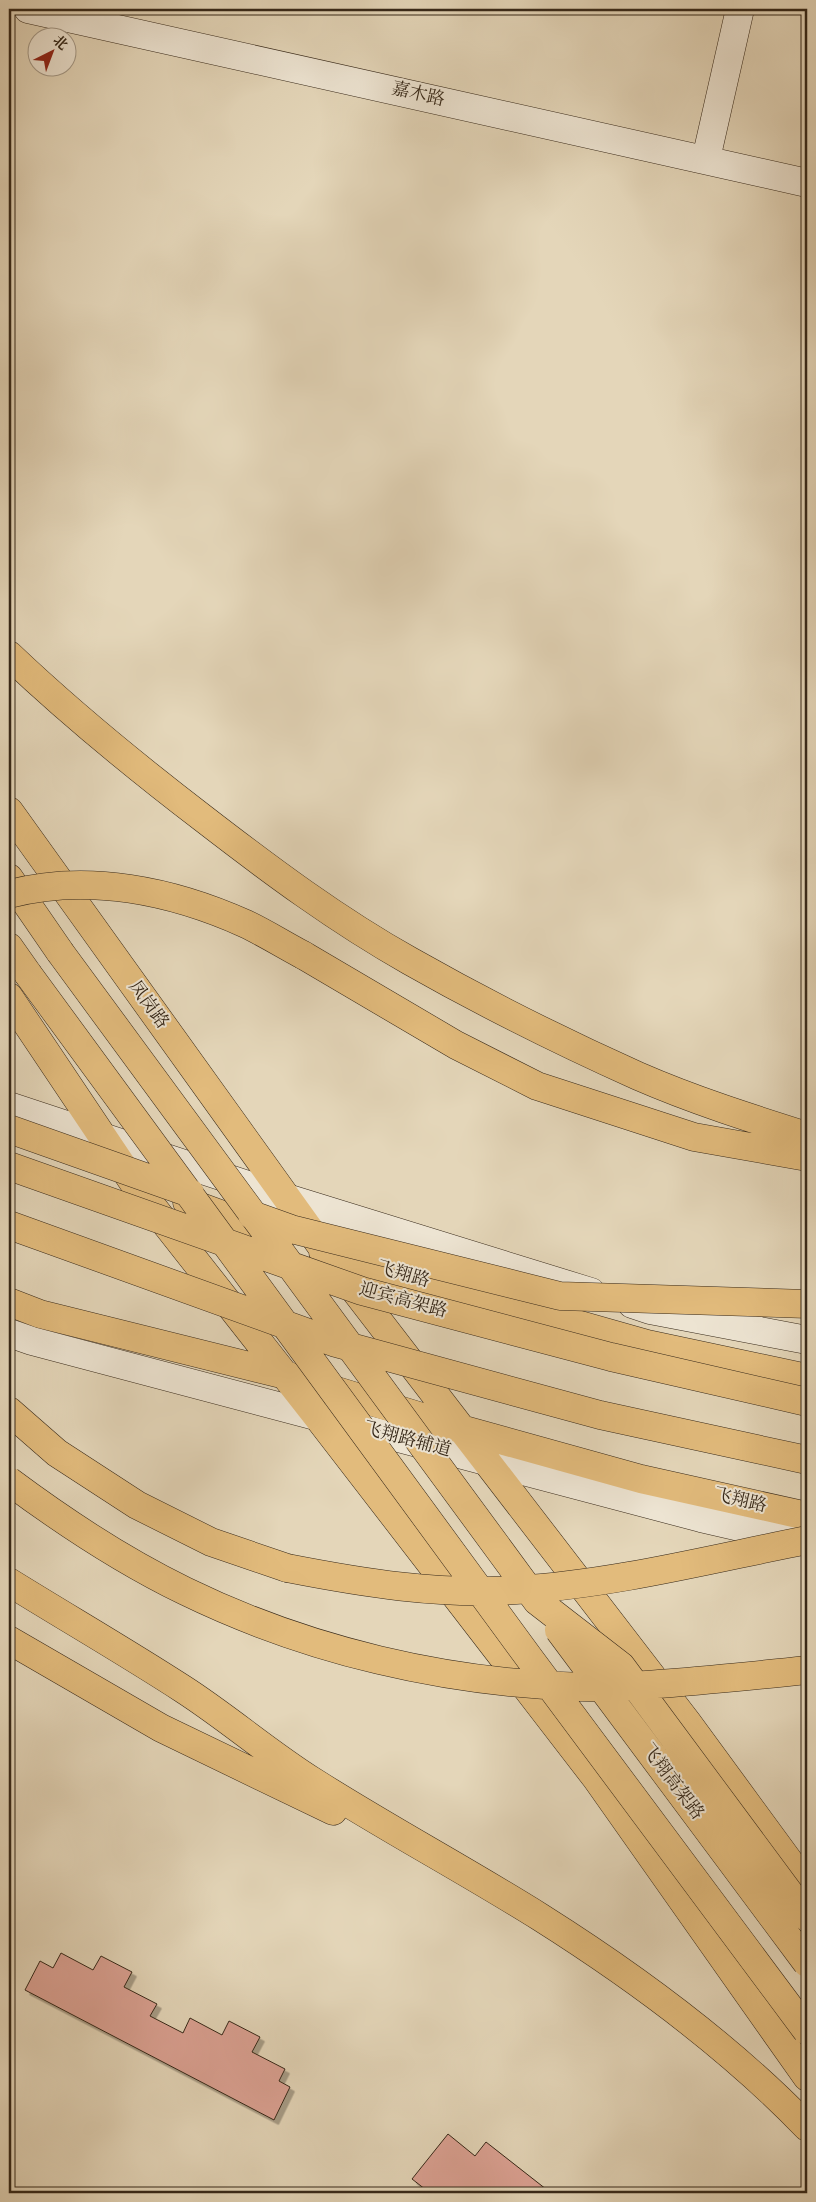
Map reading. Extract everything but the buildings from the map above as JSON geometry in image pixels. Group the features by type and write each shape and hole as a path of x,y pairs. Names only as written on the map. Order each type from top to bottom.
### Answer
{"main road":[{"path":"9,654 41,686 151,779 248,854 318,904 409,961 519,1020 639,1076 726,1110 807,1136"},
{"name":"凤岗路","path":"9,811 327,1254 687,1722 807,1886"},
{"name":"飞翔高架路","path":"9,878 60,952 537,1601 807,1963"},
{"path":"9,894 78,884 142,890 196,904 246,924 456,1044 537,1086 694,1137 807,1157"},
{"path":"9,947 530,1659 807,2031"},
{"path":"9,997 133,1182 317,1416 596,1778 807,2077"},
{"path":"9,1129 291,1229 560,1296 807,1304"},
{"name":"飞翔路","path":"9,1140 133,1182 327,1254 647,1344 807,1378"},
{"name":"迎宾高架路","path":"9,1166 362,1291 611,1357 807,1402"},
{"path":"9,1225 336,1343 600,1416 807,1460"},
{"name":"飞翔路","path":"9,1302 40,1314 285,1375 461,1429 641,1479 807,1516"},
{"path":"9,1411 57,1452 137,1505 211,1542 287,1568 371,1584 442,1590 516,1590 612,1579 807,1541"},
{"path":"9,1481 47,1510 117,1555 186,1592 290,1635 344,1651 399,1664 504,1681 584,1687 734,1678 807,1670"},
{"path":"9,1582 184,1690 313,1782 540,1917 660,2000 736,2060 782,2100 807,2126"},
{"path":"537,1601 621,1666 807,1916"},
{"path":"9,1640 52,1667 161,1728 304,1798 440,1857"}],"street":[{"name":"嘉木路","path":"28,9 706,159 807,184"},
{"path":"706,159 740,9"},
{"path":"9,1106 287,1198 650,1310 807,1340"},
{"name":"飞翔路辅道","path":"9,1333 32,1341 702,1518 807,1541"}]}
